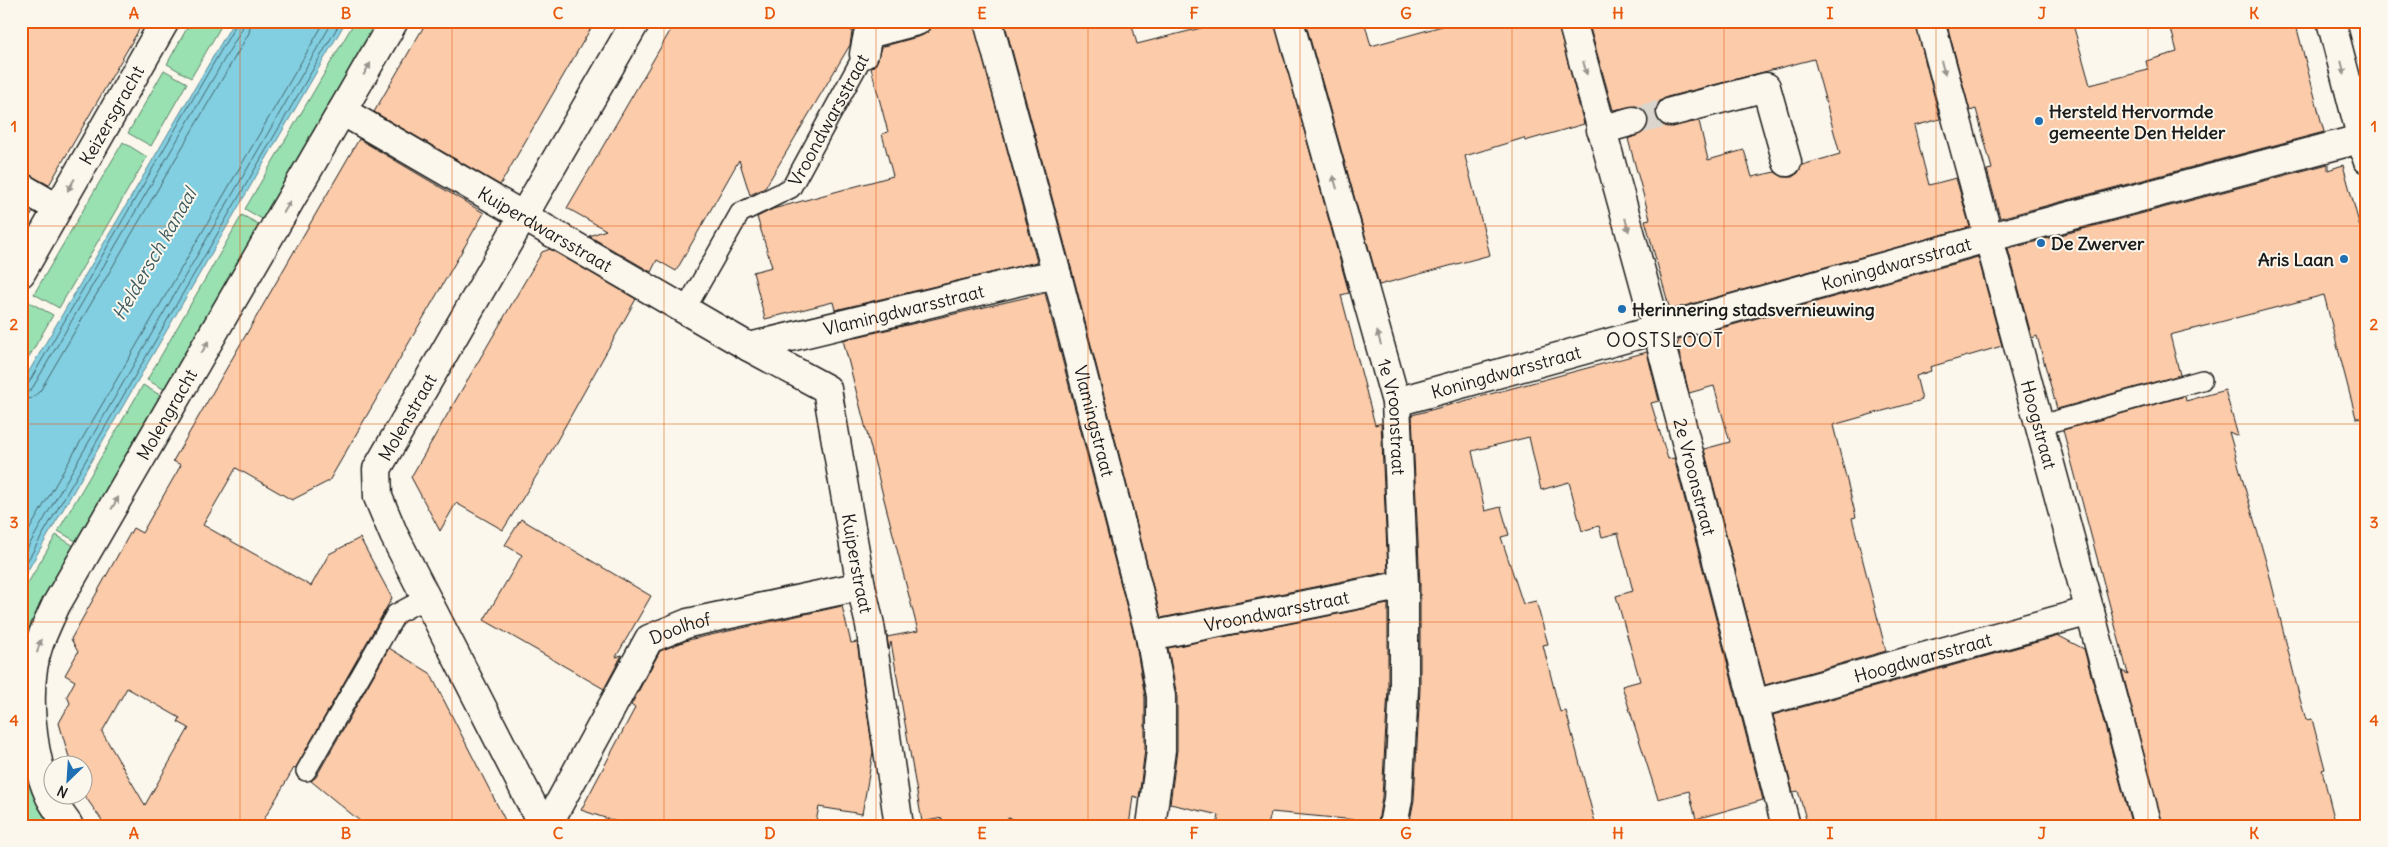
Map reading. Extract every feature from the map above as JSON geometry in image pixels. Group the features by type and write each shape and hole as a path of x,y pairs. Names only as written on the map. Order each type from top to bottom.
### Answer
{"street":[{"name":"Keizersgracht","path":"21,273 166,21"},
{"name":"Molengracht","path":"69,826 51,798 37,762 32,719 32,678 39,645 56,605 394,21"},
{"name":"Molenstraat","path":"543,826 394,535 378,497 377,469 636,21"},
{"name":"Vroondwarsstraat","path":"865,36 917,21"},
{"name":"Vlamingstraat","path":"988,21 1057,275 1150,636 1161,696 1161,750 1151,826"},
{"name":"1e Vroonstraat","path":"1289,21 1396,402 1404,585 1403,698 1398,799 1393,826"},
{"name":"2e Vroonstraat","path":"1572,21 1657,330 1786,826"},
{"name":"Hoogstraat","path":"1930,21 1987,238 2042,430 2148,826"},
{"path":"2331,21 2365,145"},
{"path":"1671,112 1766,87 1787,162"},
{"name":"Kuiperdwarsstraat","path":"342,111 749,347"},
{"path":"1601,130 1633,121"},
{"name":"Koningdwarsstraat","path":"1396,402 1987,238 2365,145"},
{"path":"21,187 57,208"},
{"name":"Vlamingdwarsstraat","path":"749,347 1025,280 1057,275"},
{"name":"Kuiperstraat","path":"749,347 827,389 861,586 870,625 899,826"},
{"name":"Vroondwarsstraat","path":"1150,636 1404,585"},
{"name":"Doolhof","path":"547,826 649,639 688,623 861,586"},
{"name":"Hoogdwarsstraat","path":"1754,704 2090,611"}],"lane":[{"name":"Vroondwarsstraat","path":"685,310 740,213 791,188 865,36"},
{"path":"2042,430 2202,380"},
{"path":"306,771 396,614 426,598"}],"green space":[{"path":"191,21 224,21 191,78 167,64"},
{"path":"355,21 384,21 267,222 245,209"},
{"path":"164,70 187,83 151,146 128,133"},
{"path":"123,142 147,157 59,308 34,294"},
{"path":"242,215 264,227 169,392 147,380"},
{"path":"29,302 53,315 21,371 21,315"},
{"path":"143,385 165,398 81,544 58,531"},
{"path":"56,535 79,549 21,672 21,595"},
{"path":"21,743 42,791 42,804 47,804 57,826 24,826 21,822"}],"water":[{"name":"Heldersch kanaal","path":"234,21 346,21 21,582 21,385"}],"building":[{"path":"21,21 144,21 49,185 21,171"},
{"path":"427,21 595,21 500,185 374,112"},
{"path":"676,21 850,21 852,32 850,45 765,188 750,195 739,160 676,271 657,260 651,272 589,236 606,230 567,208"},
{"path":"932,21 973,21 1037,262 835,310 833,302 765,319 753,272 772,267 757,217 773,209 893,176 882,134 888,132 871,68 876,64 881,47 921,36 928,32"},
{"path":"1004,21 1090,21 1090,23 1098,21 1131,21 1137,44 1205,27 1204,21 1274,21 1349,293 1341,295 1375,425 1381,423 1388,572 1161,618 1072,271"},
{"path":"1305,21 1364,21 1371,46 1460,21 1557,21 1584,124 1525,141 1524,138 1465,156 1490,255 1379,285"},
{"path":"1588,21 1915,21 1940,119 1914,126 1929,185 1956,178 1970,227 1670,310 1645,220 1650,219 1628,139 1644,132 1648,125 1648,117 1644,110 1636,106 1613,110","holes":["1814,59 1840,154 1802,165 1798,173 1792,177 1783,177 1775,172 1752,177 1744,150 1708,160 1699,121 1667,127 1660,123 1656,116 1656,107 1660,101 1667,97"]},
{"path":"1946,21 2072,21 2090,85 2148,70 2146,61 2177,52 2169,21 2295,21 2324,132 2000,218 1987,170 1992,169 1976,109 1970,111"},
{"path":"359,139 484,213 329,481 292,500 236,468 203,525 311,586 329,554 360,538 392,598 295,769 260,826 106,826 90,804 92,804 92,754 68,754 59,723 70,703 67,696 75,681 65,675 78,652 71,639 133,528 142,533 181,465 173,461","holes":["127,688 180,718 178,722 189,728 145,805 102,732"]},
{"path":"2328,164 2328,170 2343,165 2367,252 2367,417 2356,418 2324,295 2170,335 2180,375 2057,409 2037,336 2032,338 2008,249"},
{"path":"21,205 33,212 21,232"},
{"path":"550,249 636,299 545,462 503,530 456,503 440,531 411,477 542,252"},
{"path":"1978,257 2002,346 1930,367 1931,371 1916,376 1922,400 1833,425 1856,517 1852,518 1886,651 1765,685 1704,449 1730,442 1714,386 1689,393 1677,343 1679,342 1678,340"},
{"path":"1045,293 1135,639 1145,697 1145,749 1139,798 1133,796 1129,826 1044,826 1008,818 1007,826 943,826 942,818 922,822 891,642 889,650 887,637 918,631 843,340"},
{"path":"1647,352 1659,401 1651,403 1668,459 1674,458 1763,800 1696,819 1689,791 1658,799 1622,686 1640,681 1616,596 1633,591 1618,533 1602,537 1599,526 1582,531 1569,482 1541,490 1529,437 1472,451 1485,511 1501,507 1509,535 1501,537 1523,604 1536,601 1548,644 1543,645 1560,712 1566,711 1596,826 1409,825 1414,800 1420,689 1420,584 1412,415"},
{"path":"2225,390 2238,436 2229,432 2268,569 2306,720 2312,719 2325,769 2322,770 2336,826 2163,826 2122,671 2128,674 2063,430 2185,396 2186,401"},
{"path":"521,519 651,596 616,657 622,655 604,689 484,620 522,555 505,545"},
{"path":"1388,604 1388,689 1382,797 1378,822 1271,812 1268,826 1217,826 1219,815 1170,804 1177,750 1177,696 1168,648"},
{"path":"842,606 851,643 857,642 873,752 862,814 819,807 815,826 629,826 581,810 635,708 631,705 660,651 688,640"},
{"path":"2059,636 2084,649 2132,826 1808,826 1798,791 1793,792 1773,715"},
{"path":"389,648 430,673 508,826 366,826 311,781 316,777"}],"tunnel":[{"path":"1633,121 1671,112"}],"place":[{"name":"Hersteld Hervormde gemeente Den Helder","path":"2039,121"},
{"name":"De Zwerver","path":"2041,243"},
{"name":"Aris Laan","path":"2344,259"},
{"name":"Herinnering stadsvernieuwing","path":"1622,309"}],"district":[{"name":"OOSTSLOOT","path":"1665,340"}]}
